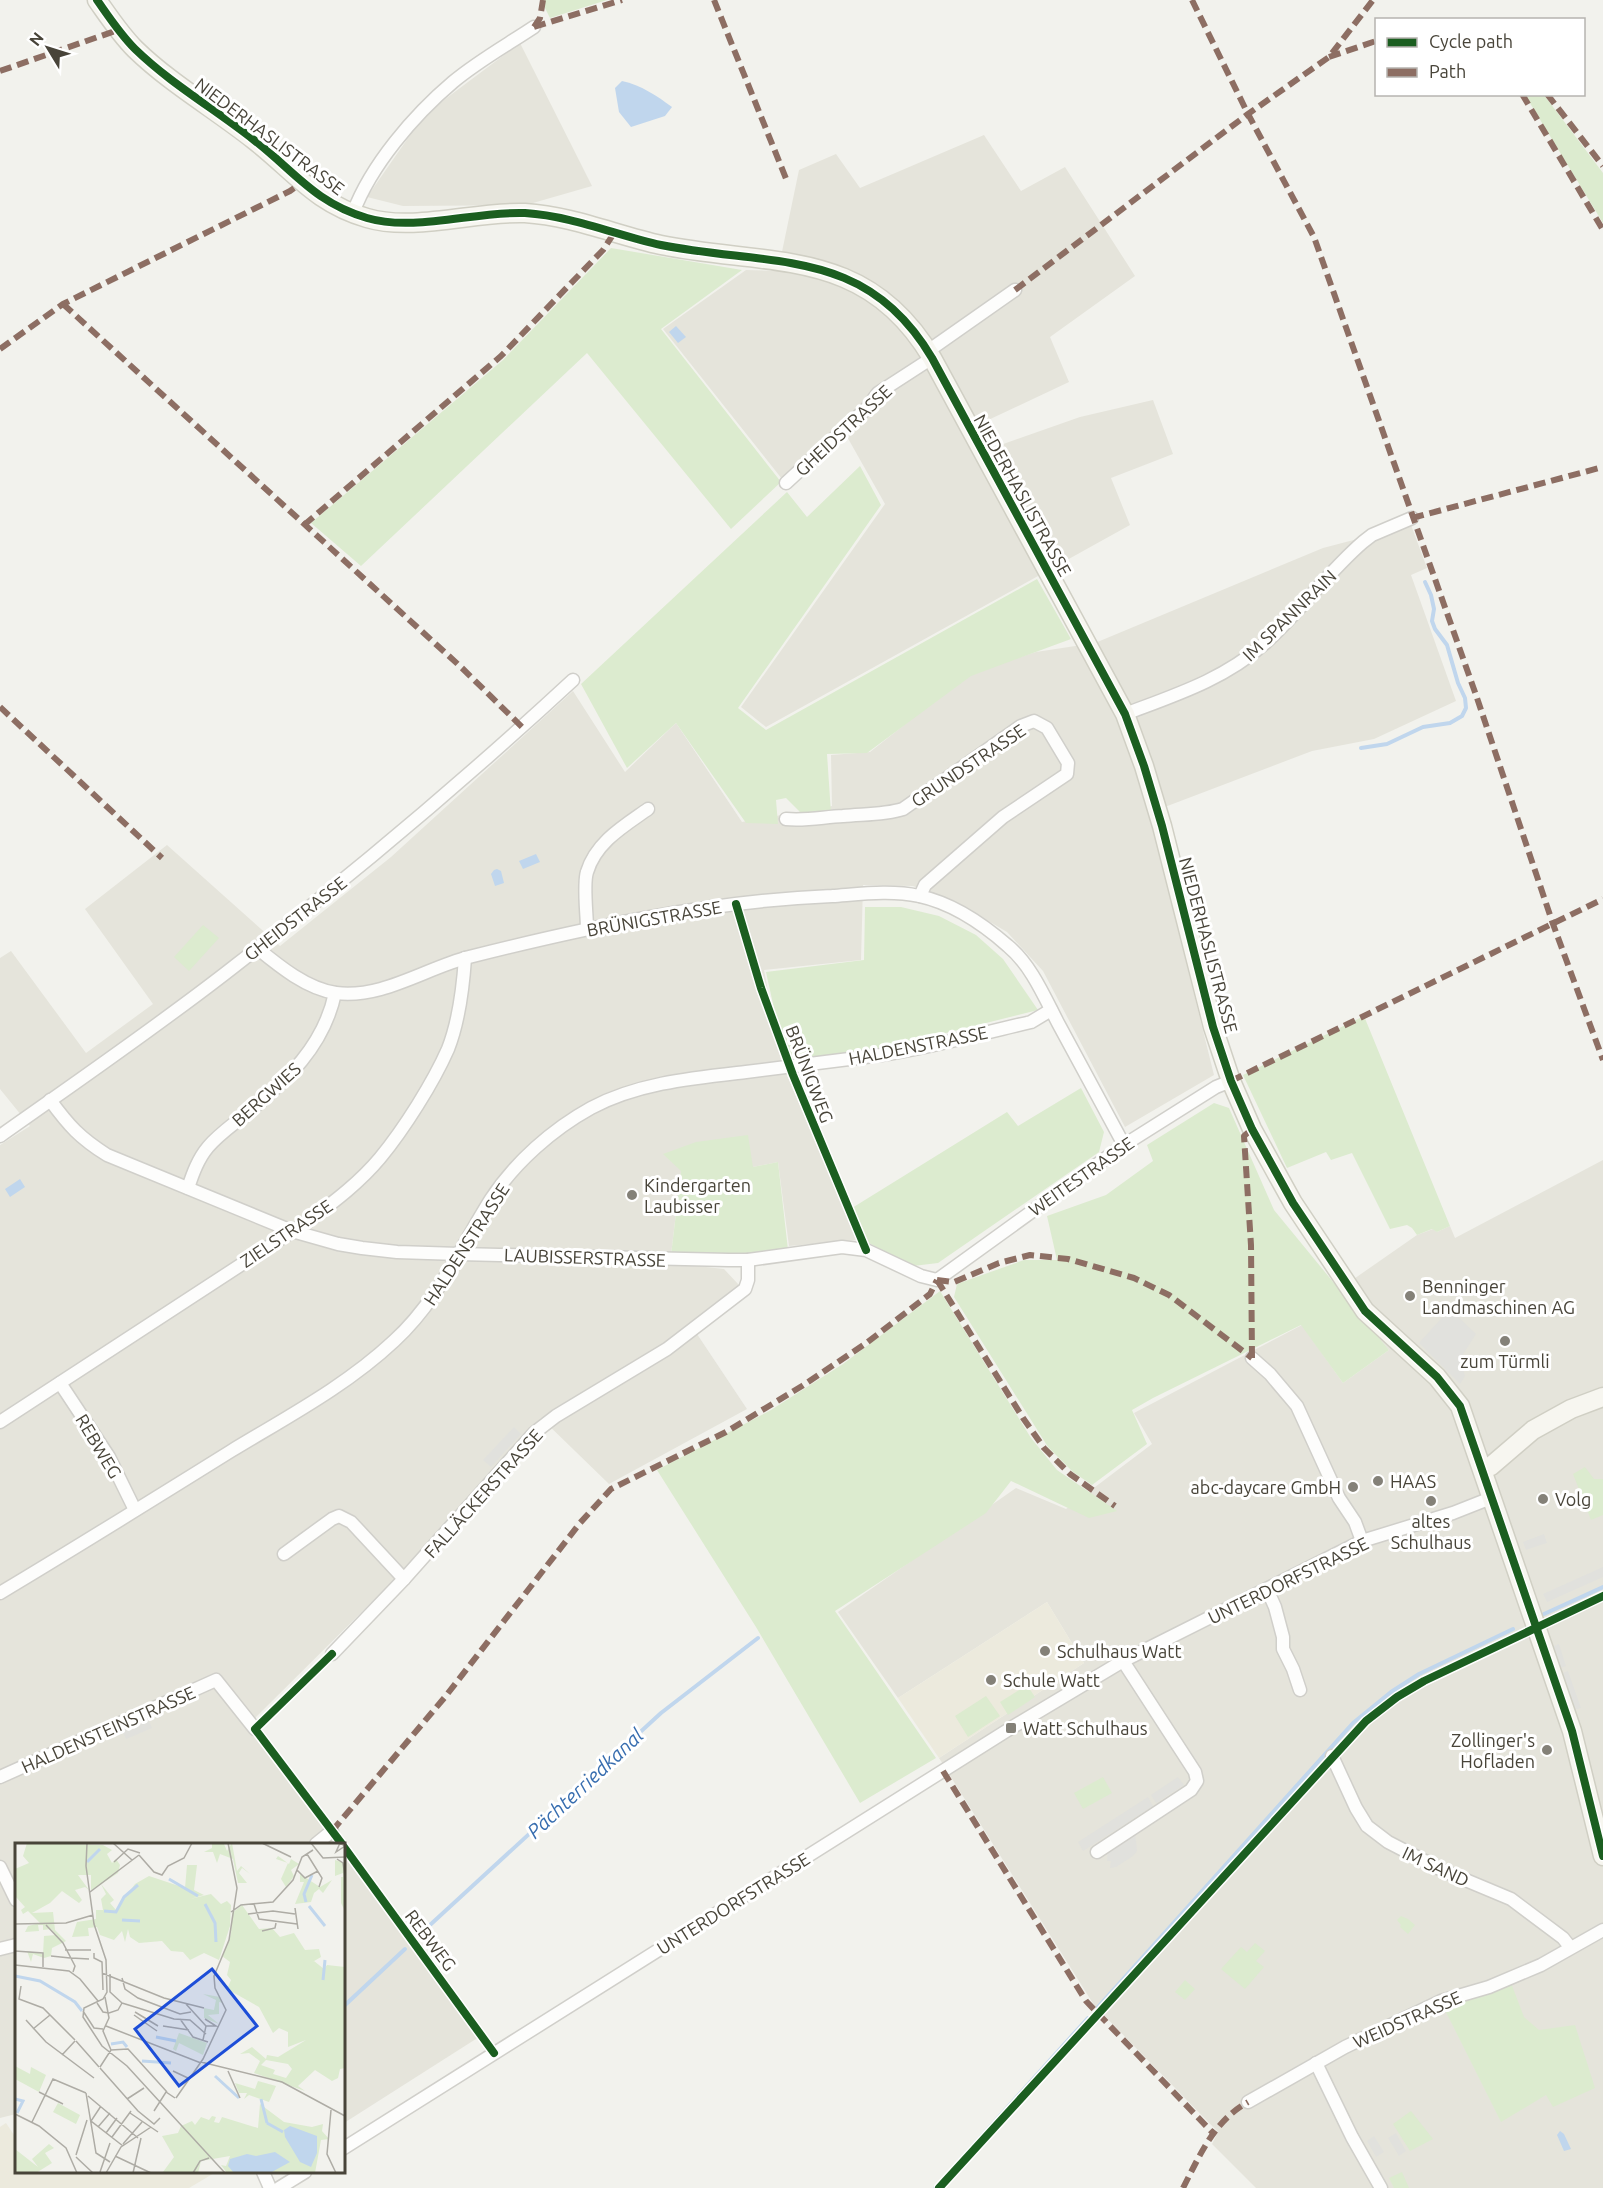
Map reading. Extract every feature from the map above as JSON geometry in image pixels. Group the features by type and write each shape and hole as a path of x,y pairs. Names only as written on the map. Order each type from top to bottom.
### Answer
{"street":[{"name":"NIEDERHASLISTRASSE","path":"97,0 118,30 153,65 270,152 301,183 320,197 353,213 375,220 392,222 523,213 549,215 660,244 816,268 845,277 873,292 890,304 904,319 930,355 1125,714 1144,765 1162,826 1213,1027 1231,1081 1252,1129 1293,1203 1365,1311 1437,1377 1460,1406 1572,1731 1603,1856"},
{"path":"353,213 360,195 377,168 419,113 455,81 534,27"},
{"name":"GHEIDSTRASSE","path":"786,483 867,408 878,393 1015,290"},
{"name":"IM SPANNRAIN","path":"1125,714 1218,677 1246,658 1290,619 1358,546 1372,535 1412,518"},
{"name":"GHEIDSTRASSE","path":"0,1136 236,965 355,871 516,733 573,680"},
{"name":"GRUNDSTRASSE","path":"786,819 805,821 892,813 903,808 1021,726 1035,721 1041,723 1047,728 1068,763 1067,774 990,828 925,885 920,896"},
{"path":"587,929 586,874 597,851 613,833 648,809"},
{"name":"BRÜNIGSTRASSE","path":"257,948 303,982 334,993 359,994 465,958 587,929 702,909 795,897 891,893 920,896 950,907 974,920 1011,948 1035,979 1124,1145"},
{"name":"ZIELSTRASSE","path":"0,1422 292,1231 343,1195 380,1158 425,1094 449,1047 462,992 465,958"},
{"name":"BERGWIES","path":"188,1188 198,1162 213,1141 280,1086 306,1058 324,1028 334,993"},
{"name":"HALDENSTRASSE","path":"0,1593 354,1374 394,1342 424,1309 493,1196 535,1148 569,1121 592,1108 617,1096 681,1079 886,1054 1031,1022 1052,1010"},
{"name":"WEITESTRASSE","path":"937,1280 1124,1145 1216,1087 1231,1081"},
{"name":"LAUBISSERSTRASSE","path":"50,1100 72,1129 107,1155 292,1231 338,1244 397,1252 615,1259 748,1260 842,1246 866,1250 921,1276 937,1280"},
{"name":"FALLÄCKERSTRASSE","path":"332,1653 404,1579 534,1433 556,1416 667,1348 745,1288 748,1280 748,1260"},
{"path":"1252,1358 1270,1374 1297,1406 1339,1498 1355,1522 1362,1541"},
{"name":"REBWEG","path":"60,1383 109,1457 135,1510"},
{"path":"1483,1469 1491,1466 1533,1430 1571,1409 1603,1397"},
{"name":"UNTERDORFSTRASSE","path":"345,2147 1021,1721 1123,1661 1362,1541 1453,1513 1491,1498"},
{"path":"284,1554 339,1516 351,1522 404,1579"},
{"path":"1267,1589 1275,1607 1283,1637 1283,1649 1300,1690"},
{"path":"1097,1852 1191,1790 1197,1781 1195,1772 1123,1661"},
{"name":"HALDENSTEINSTRASSE","path":"0,1778 216,1680 255,1729"},
{"name":"IM SAND","path":"1332,1756 1367,1826 1388,1842 1444,1871 1511,1899 1563,1938 1570,1947"},
{"path":"318,1843 332,1831"},
{"path":"0,1867 15,1898"},
{"name":"WEIDSTRASSE","path":"1248,2102 1316,2063 1441,2001 1505,1980 1541,1965 1603,1930"},
{"path":"0,1948 15,1945"},
{"path":"1316,2063 1356,2144 1381,2188"},
{"path":"263,2173 270,2188"},
{"path":"279,2188 303,2173"}],"shaded area":[{"path":"520,43 592,186 526,205 403,206 367,197 424,115"},
{"path":"984,135 1021,191 1065,167 1135,276 1050,337 1069,382 984,422 992,448 1080,417 1153,400 1173,454 1111,478 1130,525 766,727 741,707 885,504 841,426 782,479 663,329 746,270 778,271 799,170 836,154 860,188"},
{"path":"1411,525 1427,568 1411,575 1456,701 1374,739 1312,751 1149,813 1214,1075 1125,1127 1043,971 1007,932 958,903 913,886 863,885 861,960 764,970 781,1061 857,1240 789,1246 778,1162 753,1167 681,1171 670,1263 724,1269 739,1285 691,1325 747,1409 609,1484 541,1418 405,1569 256,1717 256,1739 334,1843 15,1843 15,2114 0,2118 0,1145 30,1126 0,1089 0,958 11,951 86,1053 153,1004 85,909 167,845 280,946 391,857 573,691 625,772 676,723 742,822 832,806 831,755 870,752 970,673 1036,652 1095,643 1323,548"},
{"path":"1603,1160 1603,2188 1256,2188 1212,2144 1218,2132 1094,2005 939,1758 1084,1663 1047,1602 898,1698 838,1612 1016,1488 1066,1509 1152,1444 1134,1413 1302,1325 1343,1383 1389,1350 1338,1290 1417,1235 1433,1229 1437,1232 1450,1226 1455,1238"},
{"path":"1450,1309 1476,1334 1460,1359 1465,1376 1460,1384 1419,1343"},
{"path":"514,1427 521,1434 491,1467 483,1460"},
{"path":"1544,1534 1547,1543 1526,1550 1523,1542"},
{"path":"1603,1567 1603,1577 1547,1602 1543,1594"},
{"name":"Schule Watt","path":"1047,1602 1084,1663 939,1758 898,1698"},
{"path":"1559,1644 1566,1666 1559,1668 1552,1647"},
{"path":"1568,1671 1581,1708 1573,1710 1560,1674"},
{"path":"147,1717 152,1728 126,1739 121,1729"},
{"path":"1178,1777 1184,1785 1156,1803 1151,1795"},
{"path":"1148,1797 1153,1806 1083,1851 1078,1842"},
{"path":"1135,1832 1137,1851 1116,1867 1110,1868 1111,1861 1107,1861 1108,1850"},
{"path":"345,1857 479,2037 345,2122"},
{"path":"6,2123 15,2136 15,2173 214,2173 189,2188 0,2188 0,2127"},
{"path":"1396,2133 1406,2151 1399,2156 1388,2138"},
{"path":"1374,2136 1384,2152 1376,2157 1367,2141"}],"green space":[{"path":"541,0 607,0 550,18"},
{"path":"1526,96 1545,96 1603,173 1603,223"},
{"path":"611,248 742,270 661,329 781,482 731,529 587,353 361,566 311,523 503,360"},
{"path":"860,466 881,505 738,708 766,730 1037,579 1071,639 971,676 867,753 827,754 831,813 805,817 786,798 776,800 778,824 746,823 676,723 627,768 581,684 787,492 807,517"},
{"path":"865,907 901,907 939,916 976,935 1003,959 1038,1010 886,1048 793,1059 775,1013 766,972 864,960"},
{"path":"203,925 219,938 189,971 174,957"},
{"path":"1364,1016 1450,1226 1437,1232 1432,1229 1417,1235 1407,1225 1390,1229 1352,1153 1331,1160 1326,1152 1287,1168 1243,1075"},
{"path":"1081,1088 1104,1132 1099,1152 938,1263 913,1266 867,1242 852,1208 1007,1112 1018,1126"},
{"path":"1214,1103 1229,1108 1274,1210 1389,1350 1343,1383 1301,1325 1132,1410 1147,1444 1092,1485 1073,1472 1048,1447 954,1297 957,1284 1024,1260 1057,1260 1047,1216 1106,1195 1153,1161 1147,1145"},
{"path":"748,1135 753,1167 778,1162 788,1250 721,1257 671,1255 681,1171 663,1154 696,1142"},
{"path":"940,1291 1031,1438 1057,1470 1117,1511 1089,1518 1011,1481 986,1513 835,1611 936,1758 860,1803 756,1627 657,1470 771,1410 843,1364"},
{"path":"1585,1467 1594,1479 1603,1479 1603,1515 1591,1520 1573,1474"},
{"path":"1027,1685 1035,1697 1008,1715 1000,1702"},
{"path":"986,1696 1000,1716 968,1737 955,1716"},
{"path":"1103,1777 1112,1793 1083,1809 1074,1793"},
{"path":"1401,1916 1415,1925 1408,1934 1400,1927 1397,1920"},
{"path":"1255,1943 1265,1951 1256,1961 1264,1967 1245,1989 1221,1969 1241,1947 1247,1952"},
{"path":"1185,1980 1195,1989 1185,2000 1175,1992"},
{"path":"1511,1983 1524,2017 1539,2030 1575,2025 1595,2088 1553,2107 1546,2095 1501,2122 1443,2006"},
{"path":"1411,2111 1433,2139 1410,2151 1393,2124"},
{"path":"1402,2172 1409,2188 1394,2188 1389,2178"}],"water":[{"path":"622,81 642,88 672,107 665,116 631,127 619,112 615,88"},
{"path":"676,326 686,337 678,343 669,332"},
{"path":"536,854 540,862 523,869 519,861"},
{"path":"497,869 501,871 504,883 495,886 491,874"},
{"path":"20,1179 25,1187 10,1197 5,1189"},
{"path":"1560,2131 1564,2134 1571,2149 1564,2151 1557,2135"}],"waterway":[{"path":"1361,748 1387,744 1423,727 1450,723 1462,716 1466,708 1465,698 1458,683 1447,645 1432,621 1434,609 1425,582"},
{"path":"1544,1614 1603,1587"},
{"path":"1098,2007 1353,1723 1391,1692 1419,1674 1513,1629"},
{"name":"Pächterriedkanal","path":"418,1936 661,1713 758,1638"},
{"name":"Pächterriedkanal","path":"345,2005 405,1949"},
{"path":"935,2188 1088,2018"}],"marked path":[{"path":"534,27 540,18 543,0"},
{"path":"534,27 622,0"},
{"path":"714,0 787,181"},
{"path":"1192,0 1248,114 1314,237 1476,695 1553,924 1603,1060"},
{"path":"1015,290 1248,114 1329,57 1373,0"},
{"path":"0,71 118,30"},
{"path":"1329,57 1375,41"},
{"path":"1523,96 1603,230"},
{"path":"1549,96 1603,166"},
{"path":"0,349 63,304 290,191 301,183"},
{"path":"304,525 501,356 603,250 614,233"},
{"path":"63,304 462,668 522,727"},
{"path":"1412,518 1603,467"},
{"path":"0,707 162,858"},
{"path":"1231,1081 1603,899"},
{"path":"1252,1129 1244,1136 1251,1245 1252,1358"},
{"path":"937,1280 954,1282 999,1263 1030,1255 1068,1259 1134,1278 1169,1295 1252,1358"},
{"path":"937,1280 1044,1448 1070,1474 1115,1506"},
{"path":"332,1831 445,1697 580,1523 611,1489 726,1432 802,1386 865,1344 930,1294 937,1280"},
{"path":"943,1771 1086,2001 1212,2132"},
{"path":"1183,2188 1202,2151 1217,2129 1236,2110 1248,2102"}],"cycle path":[{"path":"97,0 124,37 149,62 254,140 319,195 349,212 385,222 405,223 525,213 560,218 661,245 778,261 813,268 846,279 877,296 906,322 932,358 1125,714 1162,826 1213,1027 1231,1081 1252,1129 1293,1203 1365,1311 1437,1377 1460,1406 1572,1731 1603,1856"},
{"name":"BRÜNIGWEG","path":"736,904 761,988 793,1075 866,1250"},
{"path":"939,2188 1366,1721 1397,1697 1424,1681 1603,1596"},
{"path":"332,1654 255,1729 341,1843"},
{"path":"345,1848 494,2053"}],"place":[{"name":"Kindergarten Laubisser","path":"632,1195"},
{"name":"Benninger Landmaschinen AG","path":"1410,1296"},
{"name":"zum Türmli","path":"1505,1341"},
{"name":"HAAS","path":"1378,1481"},
{"name":"abc-daycare GmbH","path":"1353,1487"},
{"name":"Volg","path":"1543,1499"},
{"name":"altes Schulhaus","path":"1431,1501"},
{"name":"Schulhaus Watt","path":"1045,1651"},
{"name":"Schule Watt","path":"991,1680"},
{"name":"Watt Schulhaus","path":"1011,1728"},
{"name":"Zollinger's Hofladen","path":"1547,1750"}]}
